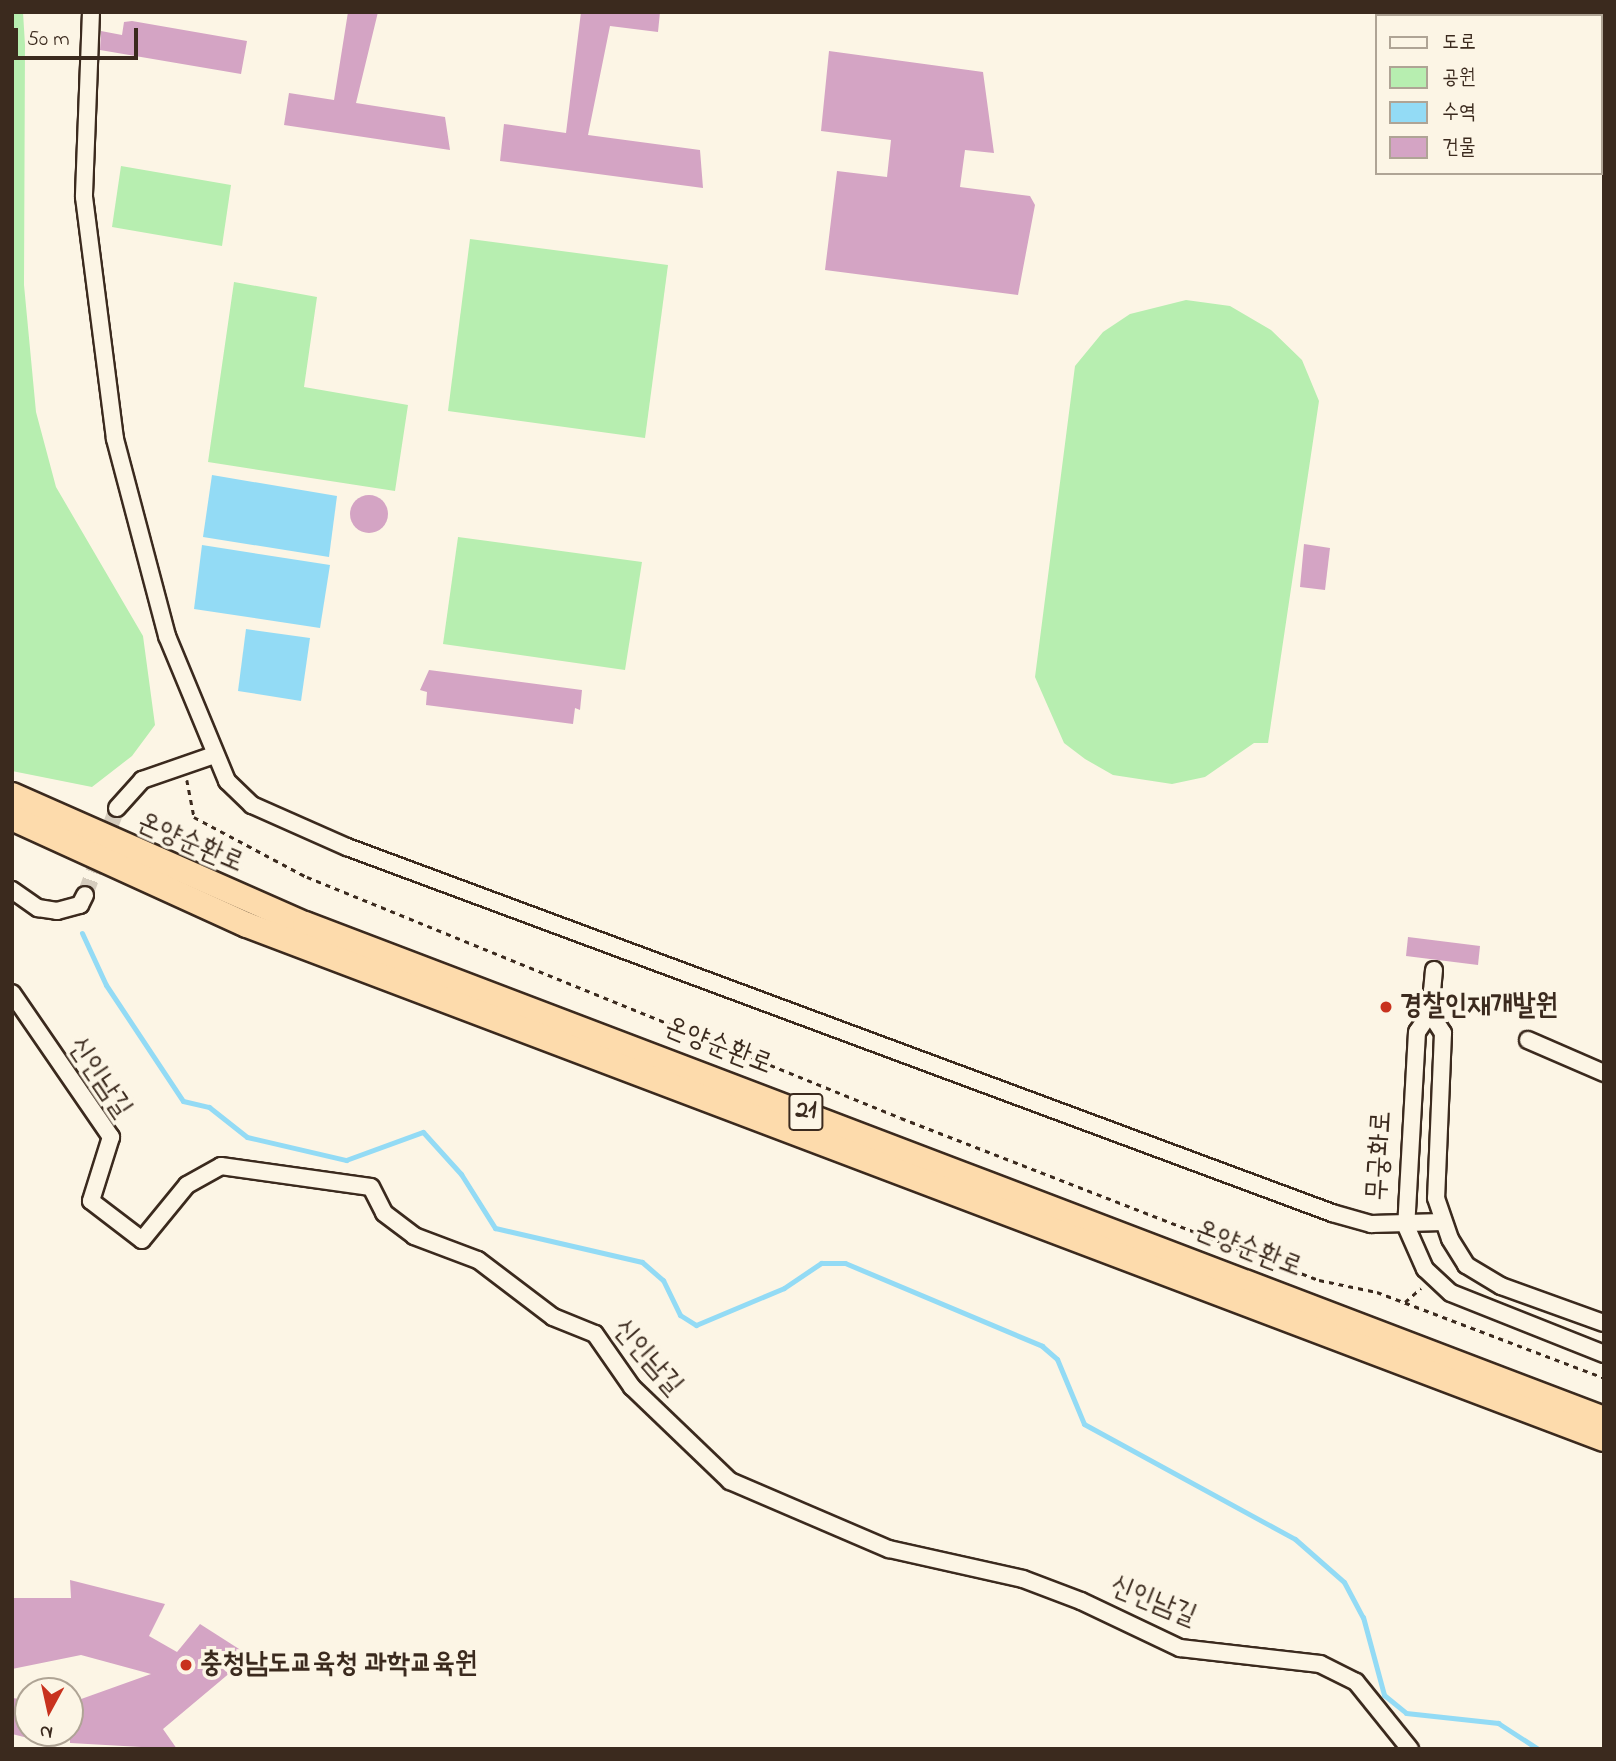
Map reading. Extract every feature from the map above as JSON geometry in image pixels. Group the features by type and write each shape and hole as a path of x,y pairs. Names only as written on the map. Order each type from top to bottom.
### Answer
{"highway":[{"name":"온양순환로","path":"12,795 305,924 1604,1419"},
{"name":"온양순환로","path":"12,818 247,925 1604,1439"}],"street":[{"path":"91,12 84,197 103,378 141,548 214,754 227,781 252,805 314,834 1332,1213 1406,1226 1443,1222"},
{"path":"117,808 142,780 214,754"},
{"path":"12,890 38,908 57,911 80,905 85,895"},
{"name":"무궁화로","path":"1434,971 1430,1013 1417,1032 1406,1226 1435,1278 1451,1293 1495,1313 1604,1354"},
{"name":"신인남길","path":"12,993 111,1137 92,1201 142,1240 187,1185 221,1166 371,1187 384,1213 414,1236 478,1260 553,1317 596,1334 632,1387 730,1480 889,1549 1058,1592 1180,1647 1320,1664 1356,1682 1410,1749"},
{"name":"무궁화로","path":"1430,1013 1443,1033 1436,1198 1443,1222 1466,1265 1501,1286 1604,1324"},
{"path":"1528,1040 1604,1073"}],"path":[{"path":"180,766 194,817 307,877 913,1123 1319,1280 1404,1303 1604,1378"},
{"path":"1404,1303 1435,1278"}],"green space":[{"path":"12,12 23,12 25,45 24,285 36,412 56,487 143,636 155,725 132,756 92,787 12,771"},
{"path":"121,166 231,185 222,246 112,227"},
{"path":"470,239 668,265 645,438 448,411"},
{"path":"234,282 317,297 304,387 408,405 395,491 208,462"},
{"path":"1186,300 1230,306 1271,330 1302,360 1319,401 1268,743 1254,743 1205,777 1172,784 1113,775 1064,743 1035,677 1075,366 1103,332 1130,314"},
{"path":"458,537 642,562 625,670 443,644"}],"water":[{"path":"212,475 337,496 329,557 203,537"},
{"path":"202,545 330,565 320,628 194,609"},
{"path":"246,629 310,638 301,701 238,691"}],"building":[{"path":"348,12 378,12 356,103 445,117 450,150 284,125 289,93 334,100"},
{"path":"581,12 660,12 658,32 610,26 588,135 700,150 703,188 500,161 504,124 566,133"},
{"path":"132,21 247,41 241,74 100,50 101,31 122,35 124,22"},
{"path":"829,51 983,72 994,153 965,150 960,187 1030,196 1035,205 1018,295 825,270 837,171 887,177 891,140 821,131"},
{"path":"369,495 382,501 388,514 382,527 369,533 356,527 350,514 356,501"},
{"path":"1304,544 1330,548 1325,590 1300,587"},
{"path":"429,670 582,690 580,710 575,708 573,724 426,705 427,692 420,690"},
{"path":"1408,937 1480,946 1478,965 1406,956"},
{"name":"충청남도교육청 과학교육원","path":"70,1580 165,1604 149,1636 177,1652 200,1624 250,1656 163,1729 177,1749 84,1744 84,1698 151,1674 81,1655 12,1669 12,1598 71,1598"},
{"path":"12,1698 14,1734 12,1734"}],"waterway":[{"path":"82,933 106,985 183,1101 209,1107 247,1137 346,1160 423,1132 461,1174 495,1228 642,1262 663,1280 680,1315 696,1325 784,1288 821,1263 845,1263 1042,1346 1057,1359 1084,1424 1295,1539 1344,1582 1363,1617 1384,1695 1406,1713 1498,1723 1538,1749"}],"tunnel":[{"path":"85,895 117,808"}],"place":[{"name":"경찰인재개발원","path":"1386,1007"},
{"name":"충청남도교육청 과학교육원","path":"186,1665"}]}
